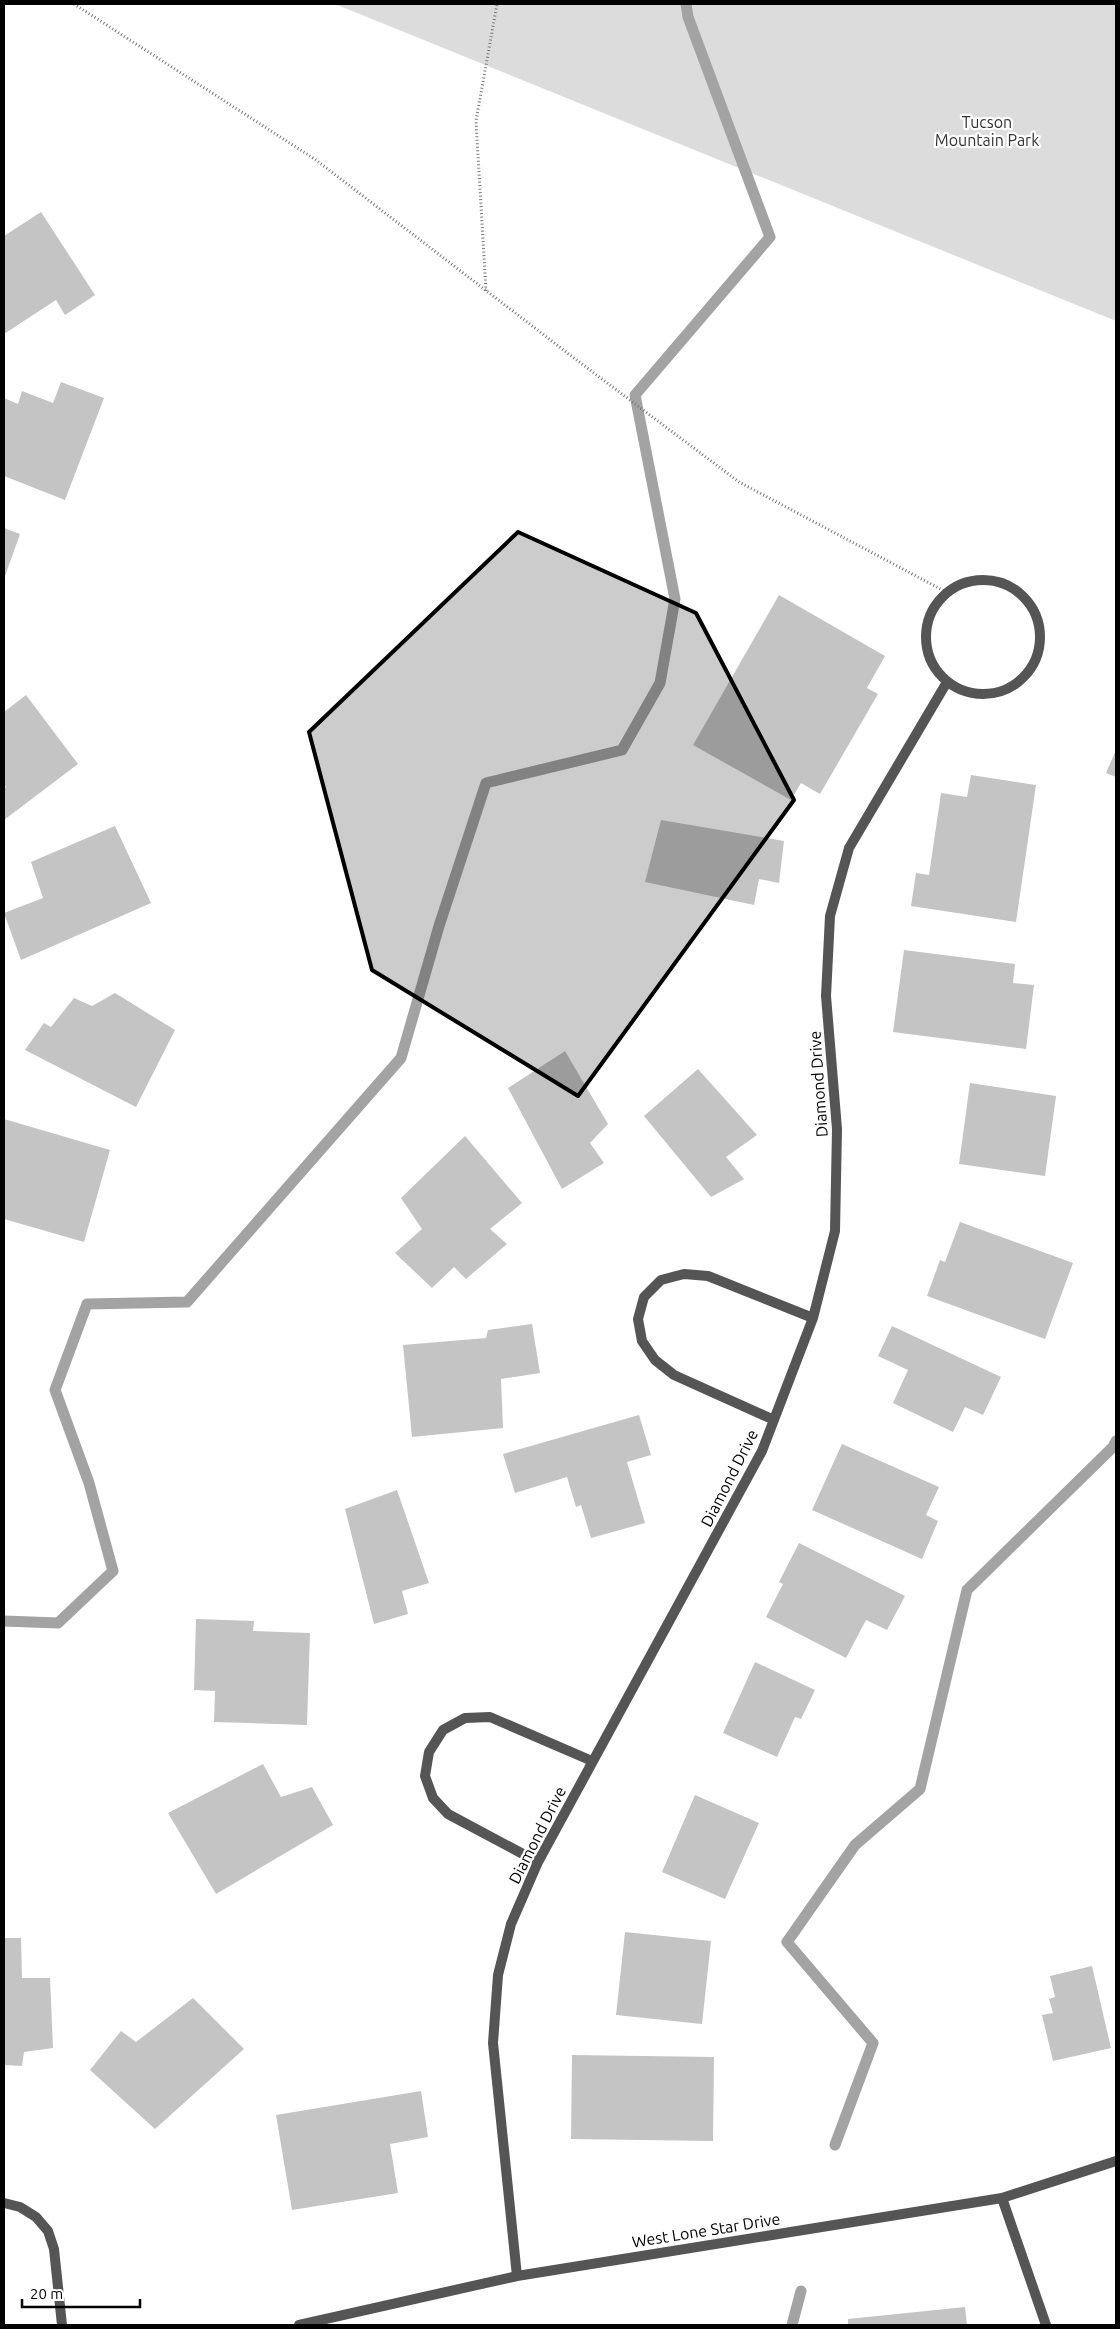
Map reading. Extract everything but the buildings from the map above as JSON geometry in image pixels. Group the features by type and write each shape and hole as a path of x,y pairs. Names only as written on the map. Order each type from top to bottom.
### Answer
{"street":[{"path":"975,580 995,581 1012,588 1026,600 1036,616 1040,635 1038,653 1030,670 1017,683 1000,692 983,694 964,691 948,682 935,668 928,650 926,631 931,613 942,597 948,593 957,586 975,580"},
{"name":"Diamond Drive","path":"517,2276 493,2043 498,1976 511,1924 538,1862 762,1451 813,1318 835,1231 837,1129 826,996 830,916 850,848 948,682"},
{"path":"774,1420 674,1375 655,1360 642,1341 638,1319 644,1297 661,1280 684,1274 708,1276 813,1318"},
{"path":"538,1862 448,1814 433,1798 425,1776 429,1752 443,1730 465,1718 490,1717 592,1761"},
{"name":"West Lone Star Drive","path":"299,2325 517,2276 1002,2198 1116,2161"},
{"path":"1002,2198 1046,2325"},
{"path":"4,2203 20,2207 36,2217 48,2231 54,2249 62,2325"}],"path":[{"path":"74,4 316,160 739,482 948,593"},
{"path":"486,291 476,121 497,4"}],"highlighted area":[{"path":"518,532 696,613 794,800 578,1096 372,970 309,732"}],"green space":[{"name":"Tucson Mountain Park","path":"335,4 1116,4 1116,321"}],"waterway":[{"path":"4,1621 58,1623 113,1571 89,1483 55,1390 87,1304 187,1302 401,1058 439,926 486,783 622,750 660,683 675,599 635,395 770,237 688,17 686,4"},
{"path":"835,2145 873,2043 787,1942 855,1845 920,1789 967,1590 1113,1447 1116,1441"},
{"path":"792,2325 801,2291"}]}
